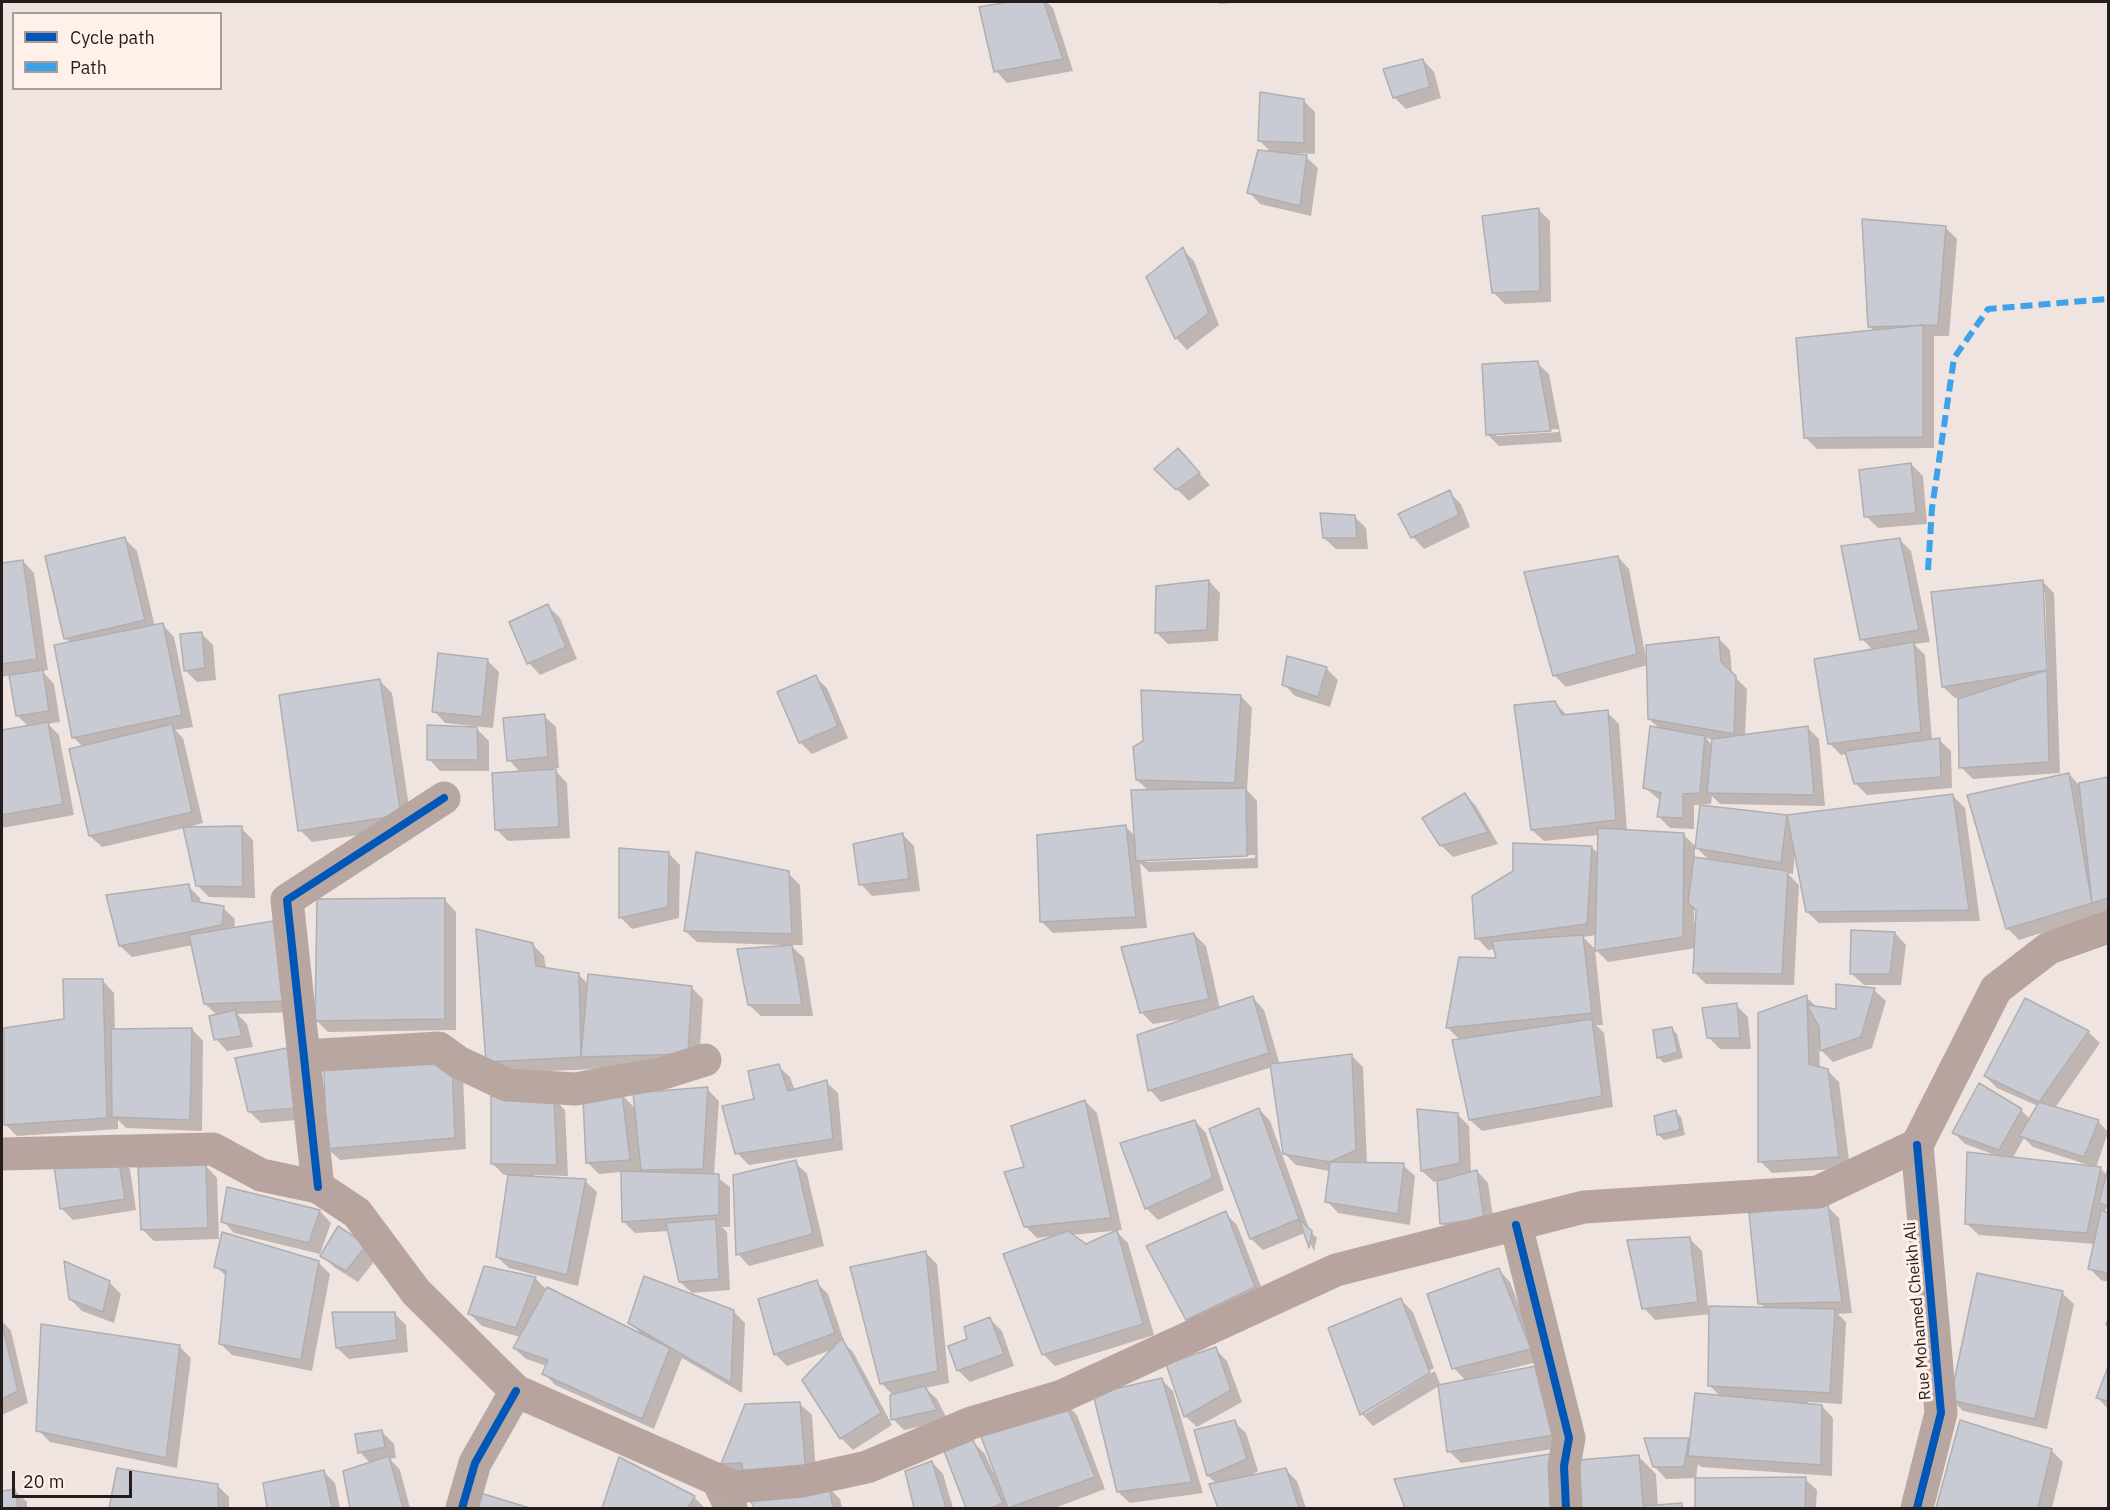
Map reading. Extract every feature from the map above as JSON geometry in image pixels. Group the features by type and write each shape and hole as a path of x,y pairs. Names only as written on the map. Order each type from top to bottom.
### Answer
{"main road":[{"path":"2,1154 213,1149 261,1175 318,1187 357,1213 417,1292 516,1391 734,1488 802,1481 867,1467 971,1423 1062,1396 1336,1270 1584,1207 1818,1192 1917,1145 1996,989 2049,948 2109,927"}],"street":[{"path":"318,1187 287,900 444,798"},
{"path":"304,1056 439,1048 458,1062 507,1085 576,1089 663,1073 705,1060"},
{"name":"Rue Mohamed Cheikh Ali","path":"1917,1145 1941,1413 1917,1509"},
{"path":"1516,1225 1569,1438 1564,1466 1566,1509"},
{"path":"462,1509 475,1463 516,1391"},
{"path":"717,1479 731,1509"}],"building":[{"path":"1008,2 1044,2 1063,59 994,72 979,7"},
{"path":"1423,59 1430,87 1393,98 1383,69"},
{"path":"1260,92 1304,99 1304,143 1258,141"},
{"path":"1258,150 1307,155 1300,206 1247,193"},
{"path":"1539,208 1540,291 1492,293 1482,216"},
{"path":"1862,219 1946,226 1938,325 1868,327"},
{"path":"1183,247 1209,313 1175,339 1146,277"},
{"path":"1923,325 1923,437 1804,438 1796,338"},
{"path":"1538,361 1551,431 1486,435 1482,364"},
{"path":"1178,448 1200,473 1176,490 1154,469"},
{"path":"1911,463 1916,513 1864,517 1859,470"},
{"path":"1450,490 1459,515 1411,538 1398,514"},
{"path":"1320,513 1355,515 1357,538 1323,538"},
{"path":"125,537 145,620 64,639 45,556"},
{"path":"1900,538 1919,630 1860,640 1841,546"},
{"path":"1618,556 1637,654 1553,676 1524,572"},
{"path":"23,560 37,659 2,664 2,563"},
{"path":"1209,580 1207,630 1155,633 1156,586"},
{"path":"2043,580 2047,670 1942,687 1931,592"},
{"path":"548,604 566,647 527,664 509,622"},
{"path":"163,623 182,715 72,738 54,645"},
{"path":"202,632 205,668 184,671 180,634"},
{"path":"1719,637 1721,662 1736,676 1734,734 1648,719 1646,645"},
{"path":"1914,642 1921,732 1828,744 1814,659"},
{"path":"438,653 488,659 482,717 432,712"},
{"path":"1287,656 1327,667 1318,697 1282,685"},
{"path":"43,670 49,711 16,716 9,675"},
{"path":"2047,670 2049,762 1959,768 1958,699"},
{"path":"816,675 838,726 799,743 777,692"},
{"path":"380,679 401,815 298,831 279,695"},
{"path":"1141,690 1241,695 1235,783 1136,780 1133,747 1143,741"},
{"path":"1555,701 1562,715 1608,710 1616,820 1531,830 1514,705"},
{"path":"545,714 548,757 507,761 503,718"},
{"path":"48,722 63,804 2,815 2,730"},
{"path":"172,724 192,812 89,836 69,749"},
{"path":"427,725 477,727 478,760 427,760"},
{"path":"1650,726 1705,736 1700,793 1683,794 1683,818 1657,817 1661,793 1643,788"},
{"path":"1808,726 1814,795 1707,793 1712,739"},
{"path":"1940,738 1941,777 1854,784 1845,751"},
{"path":"556,769 559,827 495,830 492,773"},
{"path":"2069,773 2092,903 2006,929 1967,795"},
{"path":"2108,777 2108,898 2092,903 2079,783"},
{"path":"1246,788 1247,856 1136,861 1131,790"},
{"path":"1465,793 1488,832 1440,846 1422,818"},
{"path":"1953,794 1969,910 1806,912 1787,815"},
{"path":"1700,805 1787,815 1781,863 1695,848"},
{"path":"1126,825 1136,917 1040,922 1037,835"},
{"path":"242,826 243,887 196,886 183,827"},
{"path":"1598,828 1684,833 1683,937 1595,951"},
{"path":"903,833 909,879 859,885 853,844"},
{"path":"1513,843 1592,846 1587,924 1475,939 1472,896 1513,871"},
{"path":"619,848 669,852 668,907 619,918"},
{"path":"696,852 789,871 792,934 684,931"},
{"path":"1694,857 1788,871 1782,974 1693,973 1696,910 1688,903"},
{"path":"189,884 192,901 224,906 222,925 119,946 106,895"},
{"path":"445,898 445,1019 315,1021 317,899"},
{"path":"273,921 285,1001 204,1004 189,935"},
{"path":"476,929 533,943 536,966 579,973 581,1057 486,1062"},
{"path":"1851,930 1895,932 1890,974 1850,974"},
{"path":"1194,933 1209,999 1140,1013 1121,947"},
{"path":"1583,935 1592,1013 1446,1028 1459,957 1496,958 1492,941"},
{"path":"792,945 802,1005 748,1005 737,949"},
{"path":"588,974 692,986 688,1054 581,1057"},
{"path":"63,979 103,979 107,1118 4,1125 4,1028 64,1019"},
{"path":"1836,984 1875,988 1861,1037 1820,1051 1819,1027 1807,1005 1836,1009"},
{"path":"1807,995 1809,1064 1828,1069 1839,1157 1758,1162 1758,1013"},
{"path":"1253,996 1269,1053 1148,1091 1137,1035"},
{"path":"2025,998 2089,1031 2039,1102 1984,1076"},
{"path":"1737,1003 1740,1038 1707,1038 1702,1008"},
{"path":"235,1010 242,1036 214,1040 209,1016"},
{"path":"1592,1019 1602,1096 1469,1120 1452,1040"},
{"path":"1672,1027 1678,1052 1657,1058 1653,1030"},
{"path":"192,1028 190,1120 112,1117 111,1029"},
{"path":"287,1048 298,1108 248,1112 235,1058"},
{"path":"1352,1054 1356,1150 1330,1162 1283,1154 1270,1064"},
{"path":"452,1061 455,1138 326,1149 324,1066"},
{"path":"779,1064 788,1091 827,1080 833,1139 735,1154 722,1106 754,1099 748,1071"},
{"path":"1979,1083 2022,1109 1999,1150 1952,1133"},
{"path":"708,1087 703,1169 641,1170 633,1093"},
{"path":"622,1093 630,1160 586,1163 583,1099"},
{"path":"491,1096 554,1097 557,1165 491,1164"},
{"path":"1085,1100 1111,1218 1024,1227 1004,1172 1024,1167 1011,1126"},
{"path":"2039,1102 2099,1120 2084,1157 2019,1136"},
{"path":"1259,1108 1299,1219 1250,1239 1209,1129"},
{"path":"1417,1109 1458,1113 1460,1163 1421,1171"},
{"path":"1676,1110 1680,1130 1657,1135 1654,1116"},
{"path":"1195,1120 1213,1178 1145,1209 1120,1143"},
{"path":"1967,1152 2101,1167 2087,1233 1965,1224"},
{"path":"118,1156 125,1199 60,1209 54,1166"},
{"path":"796,1160 813,1234 736,1255 733,1175"},
{"path":"1330,1162 1404,1163 1398,1214 1325,1202"},
{"path":"206,1165 208,1228 141,1230 138,1167"},
{"path":"2108,1168 2108,1206 2099,1203"},
{"path":"1477,1170 1484,1219 1440,1224 1437,1181"},
{"path":"621,1171 719,1174 719,1215 622,1222"},
{"path":"508,1175 586,1179 567,1275 496,1257"},
{"path":"227,1187 320,1210 309,1243 221,1222"},
{"path":"1828,1204 1842,1302 1758,1304 1749,1213"},
{"path":"2101,1210 2108,1213 2108,1273 2088,1269"},
{"path":"1226,1211 1255,1287 1186,1320 1146,1246"},
{"path":"716,1219 719,1279 679,1282 666,1223"},
{"path":"1299,1219 1312,1231 1309,1248"},
{"path":"338,1226 367,1245 346,1271 320,1256"},
{"path":"1117,1230 1143,1324 1042,1355 1003,1254 1068,1231 1086,1244"},
{"path":"222,1232 319,1261 301,1360 219,1344 226,1271 214,1267"},
{"path":"1690,1237 1698,1302 1642,1309 1627,1240"},
{"path":"926,1251 938,1371 880,1384 850,1267"},
{"path":"64,1261 110,1281 103,1312 69,1299"},
{"path":"484,1266 536,1277 516,1328 468,1314"},
{"path":"1499,1268 1531,1349 1452,1369 1427,1294"},
{"path":"1977,1273 2063,1291 2035,1419 1950,1400"},
{"path":"644,1276 734,1310 731,1383 628,1323"},
{"path":"817,1280 835,1333 774,1355 758,1299"},
{"path":"547,1287 670,1348 642,1419 542,1374 548,1360 513,1348"},
{"path":"1401,1298 1430,1373 1360,1415 1328,1328"},
{"path":"1709,1306 1835,1309 1830,1393 1708,1386"},
{"path":"332,1312 395,1312 397,1340 336,1348"},
{"path":"990,1317 1004,1354 957,1371 948,1346 967,1339 964,1327"},
{"path":"2,1324 18,1391 2,1399"},
{"path":"41,1324 180,1345 166,1458 36,1431"},
{"path":"842,1338 881,1413 840,1439 802,1380"},
{"path":"1216,1347 1231,1390 1184,1417 1166,1364"},
{"path":"1536,1366 1555,1435 1447,1452 1438,1385"},
{"path":"2108,1367 2108,1401 2096,1398"},
{"path":"1162,1378 1192,1482 1117,1492 1093,1394"},
{"path":"925,1386 937,1410 891,1420 890,1395"},
{"path":"1695,1393 1822,1405 1821,1465 1688,1456"},
{"path":"1065,1401 1095,1477 1008,1508 980,1434"},
{"path":"800,1402 806,1475 744,1480 742,1463 721,1464 745,1404"},
{"path":"1235,1420 1247,1459 1207,1476 1194,1430"},
{"path":"1960,1420 2052,1449 2038,1508 1936,1508"},
{"path":"382,1430 385,1447 358,1453 355,1434"},
{"path":"1644,1438 1689,1438 1684,1467 1653,1467"},
{"path":"973,1440 1003,1503 991,1508 966,1508 944,1451"},
{"path":"1562,1452 1554,1508 1405,1508 1394,1479"},
{"path":"1639,1455 1643,1506 1682,1503 1682,1508 1580,1508 1577,1460"},
{"path":"389,1456 403,1508 350,1508 343,1471"},
{"path":"619,1457 695,1496 688,1508 602,1508"},
{"path":"932,1461 946,1508 914,1508 905,1471"},
{"path":"117,1468 218,1484 218,1508 109,1508"},
{"path":"1286,1468 1299,1508 1218,1508 1209,1484"},
{"path":"324,1470 332,1508 267,1508 263,1483"},
{"path":"1806,1477 1805,1508 1695,1508 1695,1478"},
{"path":"829,1486 833,1508 754,1508 748,1495"},
{"path":"15,1489 18,1508 2,1508 2,1491"},
{"path":"467,1489 530,1508 464,1508"}],"marked path":[{"path":"1928,570 1932,508 1954,358 1988,309 2108,299"}],"cycle path":[{"path":"318,1187 287,900 444,798"},
{"path":"1917,1145 1941,1413 1917,1508"},
{"path":"1516,1225 1569,1438 1564,1466 1566,1508"},
{"path":"462,1508 475,1463 516,1391"}]}
